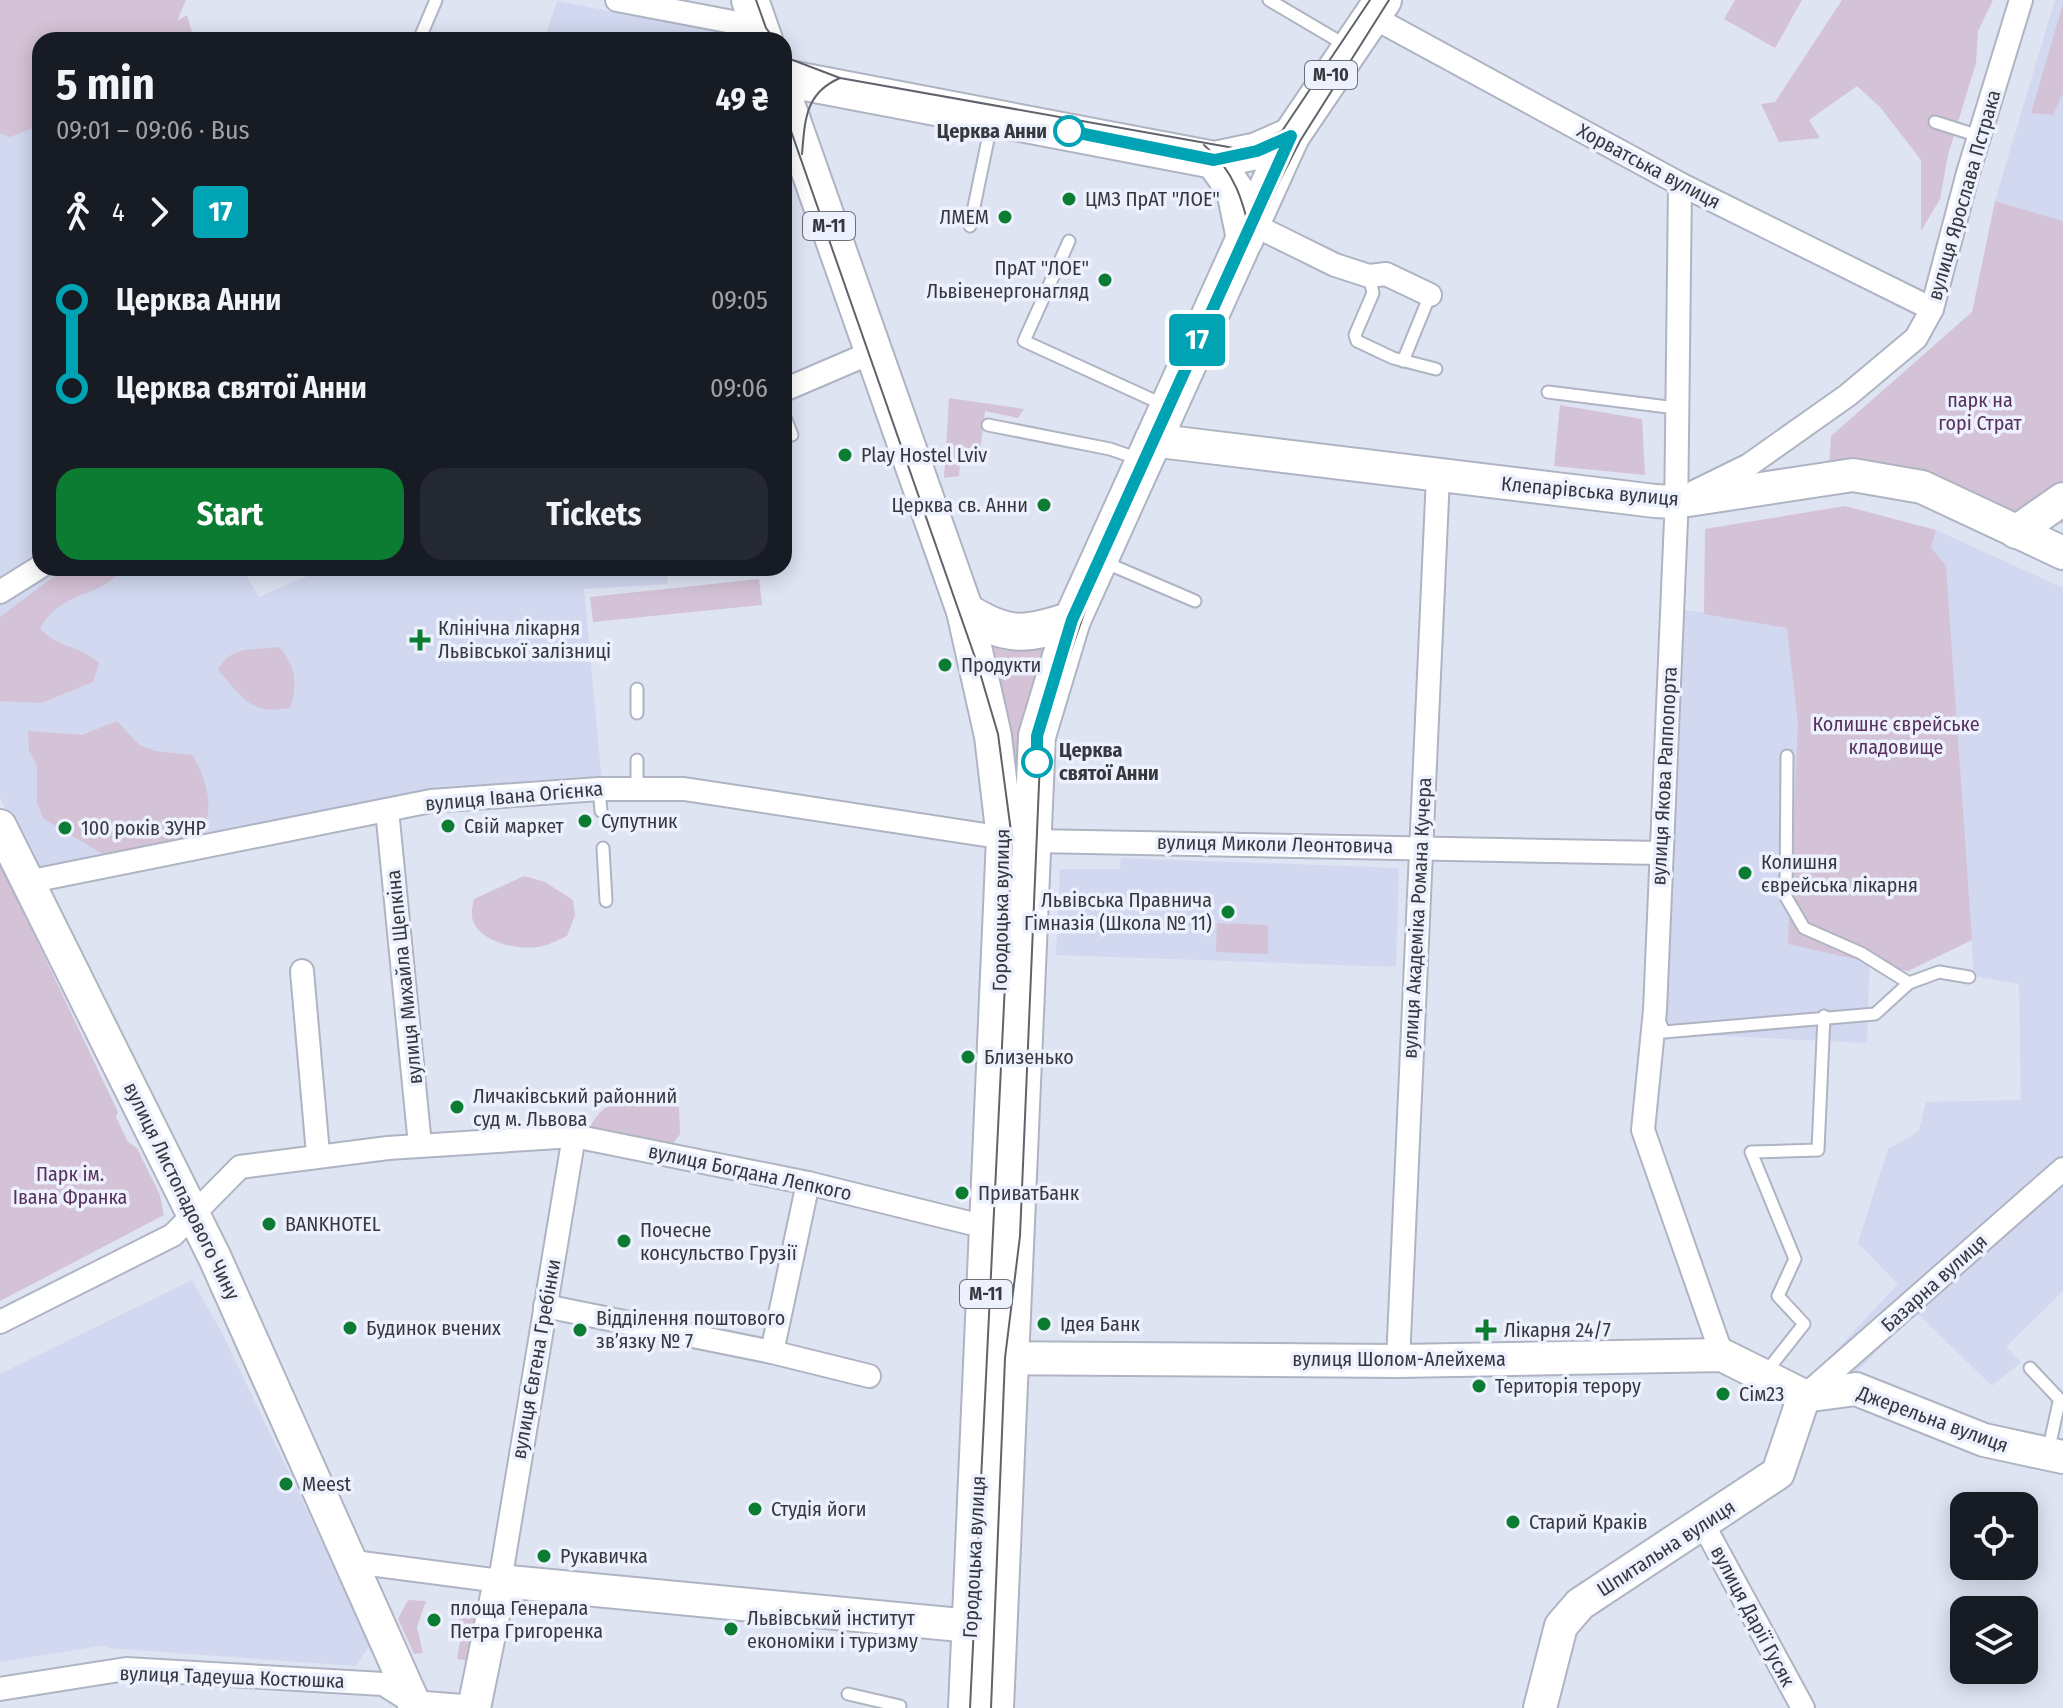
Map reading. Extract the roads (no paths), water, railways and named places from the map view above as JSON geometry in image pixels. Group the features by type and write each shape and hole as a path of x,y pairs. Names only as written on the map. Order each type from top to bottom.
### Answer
{"main road":[{"name":"М-10","path":"1248,232 1291,136 1377,8"},
{"path":"792,79 1214,160 1257,151 1291,136"},
{"name":"Городоцька вулиця","path":"792,122 965,611 1020,840 985,1627 995,1708"},
{"path":"1214,160 1235,190 1248,232"},
{"name":"М-11","path":"1020,840 1037,736 1072,620 1166,406 1248,232"},
{"path":"965,611 1008,633 1042,631 1072,620"},
{"name":"Городоцька вулиця","path":"967,1708 985,1627"}],"street":[{"path":"617,0 758,22"},
{"name":"вулиця Ярослава Пстрака","path":"1675,502 1749,465 1848,395 1916,338 1932,309 1979,136 2021,0"},
{"name":"Хорватська вулиця","path":"1377,8 1680,184 1932,309"},
{"name":"вулиця Якова Раппопорта","path":"1680,184 1675,502 1655,1010 1643,1130 1722,1355"},
{"path":"1248,232 1369,276 1386,274 1430,295"},
{"path":"792,387 875,351"},
{"name":"Клепарівська вулиця","path":"1147,450 1438,476 1675,502 1853,475 1922,487 2063,553"},
{"name":"вулиця Академіка Романа Кучера","path":"1398,1361 1438,476"},
{"path":"2016,532 2063,499"},
{"path":"0,592 32,572"},
{"name":"вулиця Івана Огієнка","path":"27,882 431,801 600,800 637,788 684,789 1020,840"},
{"name":"вулиця Михайла Щепкіна","path":"387,810 420,1145"},
{"name":"вулиця Листопадового Чину","path":"0,826 192,1213 354,1562"},
{"name":"вулиця Миколи Леонтовича","path":"1020,840 1660,853"},
{"path":"302,971 318,1154"},
{"name":"вулиця Богдана Лепкого","path":"0,1322 173,1235 240,1167 318,1154 574,1136 808,1183 1002,1232"},
{"name":"вулиця Євгена Гребінки","path":"500,1581 574,1136"},
{"name":"Базарна вулиця","path":"1804,1396 2063,1169"},
{"path":"772,1352 808,1183"},
{"path":"545,1306 772,1352 869,1376"},
{"name":"вулиця Шолом-Алейхема","path":"997,1358 1398,1361 1722,1355 1804,1396"},
{"name":"Джерельна вулиця","path":"1804,1396 1856,1389 1984,1440 2055,1455"},
{"name":"Шпитальна вулиця","path":"1540,1708 1561,1626 1580,1604 1778,1473 1804,1396"},
{"name":"вулиця Дарії Гусяк","path":"1703,1524 1803,1708"},
{"path":"354,1562 414,1705 475,1707 500,1581"},
{"path":"354,1562 500,1581 985,1627"},
{"name":"вулиця Тадеуша Костюшка","path":"0,1689 126,1669 383,1684 414,1705"}],"lane":[{"path":"422,32 436,0"},
{"path":"1269,0 1349,47"},
{"path":"970,226 993,117"},
{"path":"1935,122 1979,136"},
{"path":"1069,241 1024,341 1166,406"},
{"path":"1369,276 1373,293 1355,335 1357,341 1403,361 1436,369"},
{"path":"1403,361 1430,295"},
{"path":"1548,392 1676,408"},
{"path":"988,425 1110,449 1147,450"},
{"path":"1098,560 1195,601"},
{"path":"637,689 637,713"},
{"path":"1787,756 1786,897 1804,928 1861,953 1909,983"},
{"path":"637,760 637,788"},
{"path":"603,848 606,901"},
{"path":"1655,1010 1664,1032 1875,1014 1909,983 1939,972 1969,977"},
{"path":"1763,1375 1804,1324 1778,1296 1795,1259 1751,1152 1818,1150 1824,1016"},
{"path":"2030,1368 2061,1402 2055,1455"},
{"path":"848,1694 900,1706"}],"tram line":[{"path":"756,0 769,32"},
{"path":"792,60 840,78 1234,148 1256,144 1282,131 1370,0"},
{"path":"991,1708 1005,1358 1020,1236 1041,737 1102,562 1280,180 1300,141 1389,0"},
{"path":"802,154 806,119 813,100 828,84 840,78"},
{"path":"792,134 977,663 998,734 1012,839 970,1708"},
{"path":"1204,145 1230,176 1245,212 1252,240"}],"place":[{"name":"Церква Анни","path":"1069,131"},
{"name":"ЦМЗ ПрАТ \"ЛОЕ\"","path":"1069,199"},
{"name":"ЛМЕМ","path":"1005,217"},
{"name":"ПрАТ \"ЛОЕ\" Львівенергонагляд","path":"1105,280"},
{"name":"Play Hostel Lviv","path":"845,455"},
{"name":"Церква св. Анни","path":"1044,505"},
{"name":"Клінічна лікарня Львівської залізниці","path":"420,640"},
{"name":"Продукти","path":"945,665"},
{"name":"Церква святої Анни","path":"1037,762"},
{"name":"Супутник","path":"585,821"},
{"name":"Свій маркет","path":"448,826"},
{"name":"100 років ЗУНР","path":"65,828"},
{"name":"Колишня єврейська лікарня","path":"1745,873"},
{"name":"Львівська Правнича Гімназія (Школа № 11)","path":"1228,912"},
{"name":"Близенько","path":"968,1057"},
{"name":"Личаківський районний суд м. Львова","path":"457,1107"},
{"name":"ПриватБанк","path":"962,1193"},
{"name":"BANKHOTEL","path":"269,1224"},
{"name":"Почесне консульство Грузії","path":"624,1241"},
{"name":"Ідея Банк","path":"1044,1324"},
{"name":"Будинок вчених","path":"350,1328"},
{"name":"Відділення поштового зв’язку № 7","path":"580,1330"},
{"name":"Лікарня 24/7","path":"1486,1330"},
{"name":"Територія терору","path":"1479,1386"},
{"name":"Сім23","path":"1723,1394"},
{"name":"Meest","path":"286,1484"},
{"name":"Студія йоги","path":"755,1509"},
{"name":"Старий Краків","path":"1513,1522"},
{"name":"Рукавичка","path":"544,1556"},
{"name":"площа Генерала Петра Григоренка","path":"434,1620"},
{"name":"Львівський інститут економіки і туризму","path":"731,1629"}],"park label":[{"name":"парк на горі Страт","path":"1980,412"},
{"name":"Колишнє єврейське кладовище","path":"1896,736"},
{"name":"Парк ім. Івана Франка","path":"70,1186"}]}
